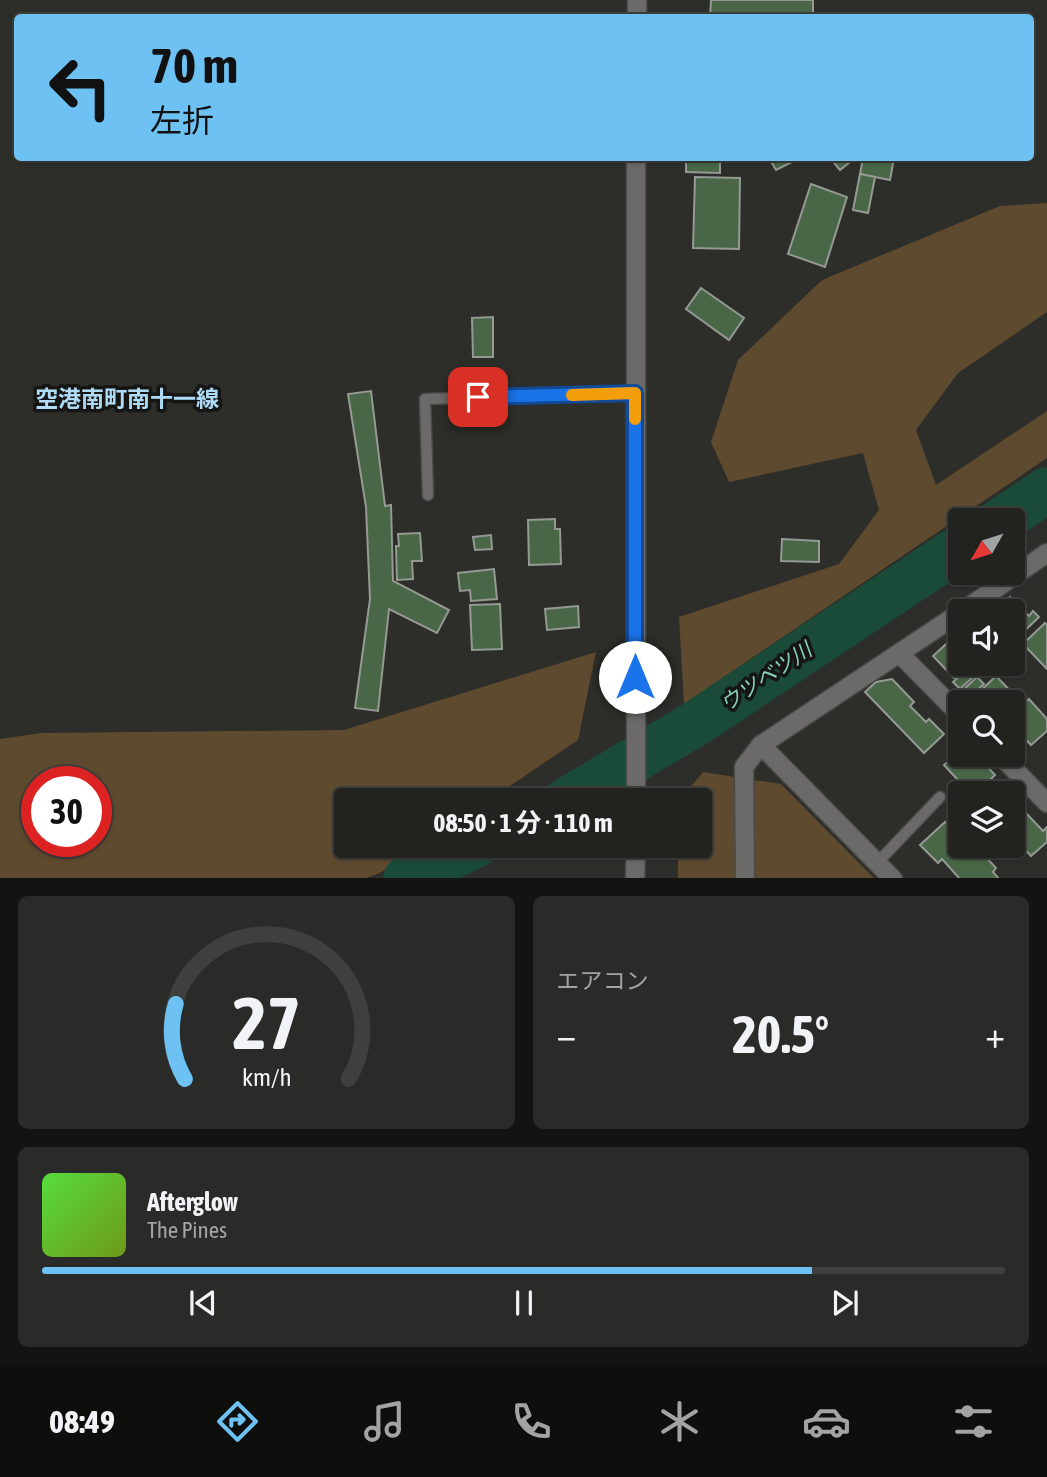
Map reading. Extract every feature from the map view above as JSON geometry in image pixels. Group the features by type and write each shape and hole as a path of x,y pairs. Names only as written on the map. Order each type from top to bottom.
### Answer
{"street":[{"path":"636,161 636,788"},
{"path":"981,599 1046,555"},
{"path":"745,878 744,767 761,745 948,621"},
{"path":"900,654 948,703"},
{"path":"761,745 893,878"},
{"path":"1012,767 1047,803"},
{"path":"635,878 636,858"}],"lane":[{"path":"428,495 425,399 635,393"},
{"path":"877,863 940,797"}],"shaded area":[{"path":"1047,203 1047,312 958,373 916,430 936,485 1047,411 1047,458 973,508 948,508 948,525 684,704 679,617 839,564 879,510 863,453 729,482 711,442 738,360 822,280 1000,206"},
{"path":"596,652 578,740 507,788 334,788 334,858 402,858 380,873 366,878 0,878 0,739 41,733 344,730"},
{"path":"703,772 781,784 874,878 678,878 678,858 712,858 712,788 690,788"}],"building":[{"path":"711,0 813,0 813,14 710,14"},
{"path":"686,161 720,161 720,173 686,172"},
{"path":"771,161 794,161 776,170"},
{"path":"832,161 851,161 840,170"},
{"path":"862,161 893,161 890,180 860,174"},
{"path":"860,174 875,177 868,213 853,210"},
{"path":"695,177 740,178 739,249 693,248"},
{"path":"811,184 847,197 825,267 788,254"},
{"path":"701,288 744,318 729,340 686,309"},
{"path":"493,317 493,357 473,357 472,318"},
{"path":"371,391 385,506 391,505 393,581 449,610 437,633 389,609 378,711 355,708 370,599 366,507 348,394"},
{"path":"555,519 555,529 560,529 561,564 529,565 528,520"},
{"path":"420,533 422,561 412,561 413,579 397,580 398,534"},
{"path":"491,535 492,549 475,550 473,537"},
{"path":"782,539 819,541 819,562 781,561"},
{"path":"494,569 497,599 471,601 470,590 460,591 458,573"},
{"path":"500,604 502,649 472,650 470,605"},
{"path":"578,606 579,627 547,630 545,609"},
{"path":"1033,611 1039,617 1025,630 1025,612 1029,616"},
{"path":"1045,623 1047,625 1047,669 1025,646 1025,642"},
{"path":"948,642 948,672 933,656"},
{"path":"960,676 974,676 960,689 953,682"},
{"path":"996,676 1009,690 981,690"},
{"path":"977,677 984,684 978,690 963,690"},
{"path":"892,679 914,702 910,706 926,722 929,719 944,734 924,753 865,692 876,682"},
{"path":"1029,699 1047,719 1047,731 1031,745 1025,739 1025,703"},
{"path":"948,761 948,767 988,767 995,775 989,781 959,781 944,765"},
{"path":"1025,812 1043,831 1047,827 1047,842 1031,856 1025,849"},
{"path":"945,822 948,826 948,858 987,858 996,868 993,872 998,878 959,878 942,859 938,863 920,845"}],"waterway":[{"name":"ウツベツ川","path":"1020,508 1047,490"},
{"name":"ウツベツ川","path":"587,788 698,722 948,556"},
{"name":"ウツベツ川","path":"408,878 449,858"}],"slow traffic":[{"path":"572,395 635,393 635,419"}],"district":[{"name":"空港南町南十一線","path":"127,399"}],"route":[{"path":"478,397 635,393 635,677"}]}
